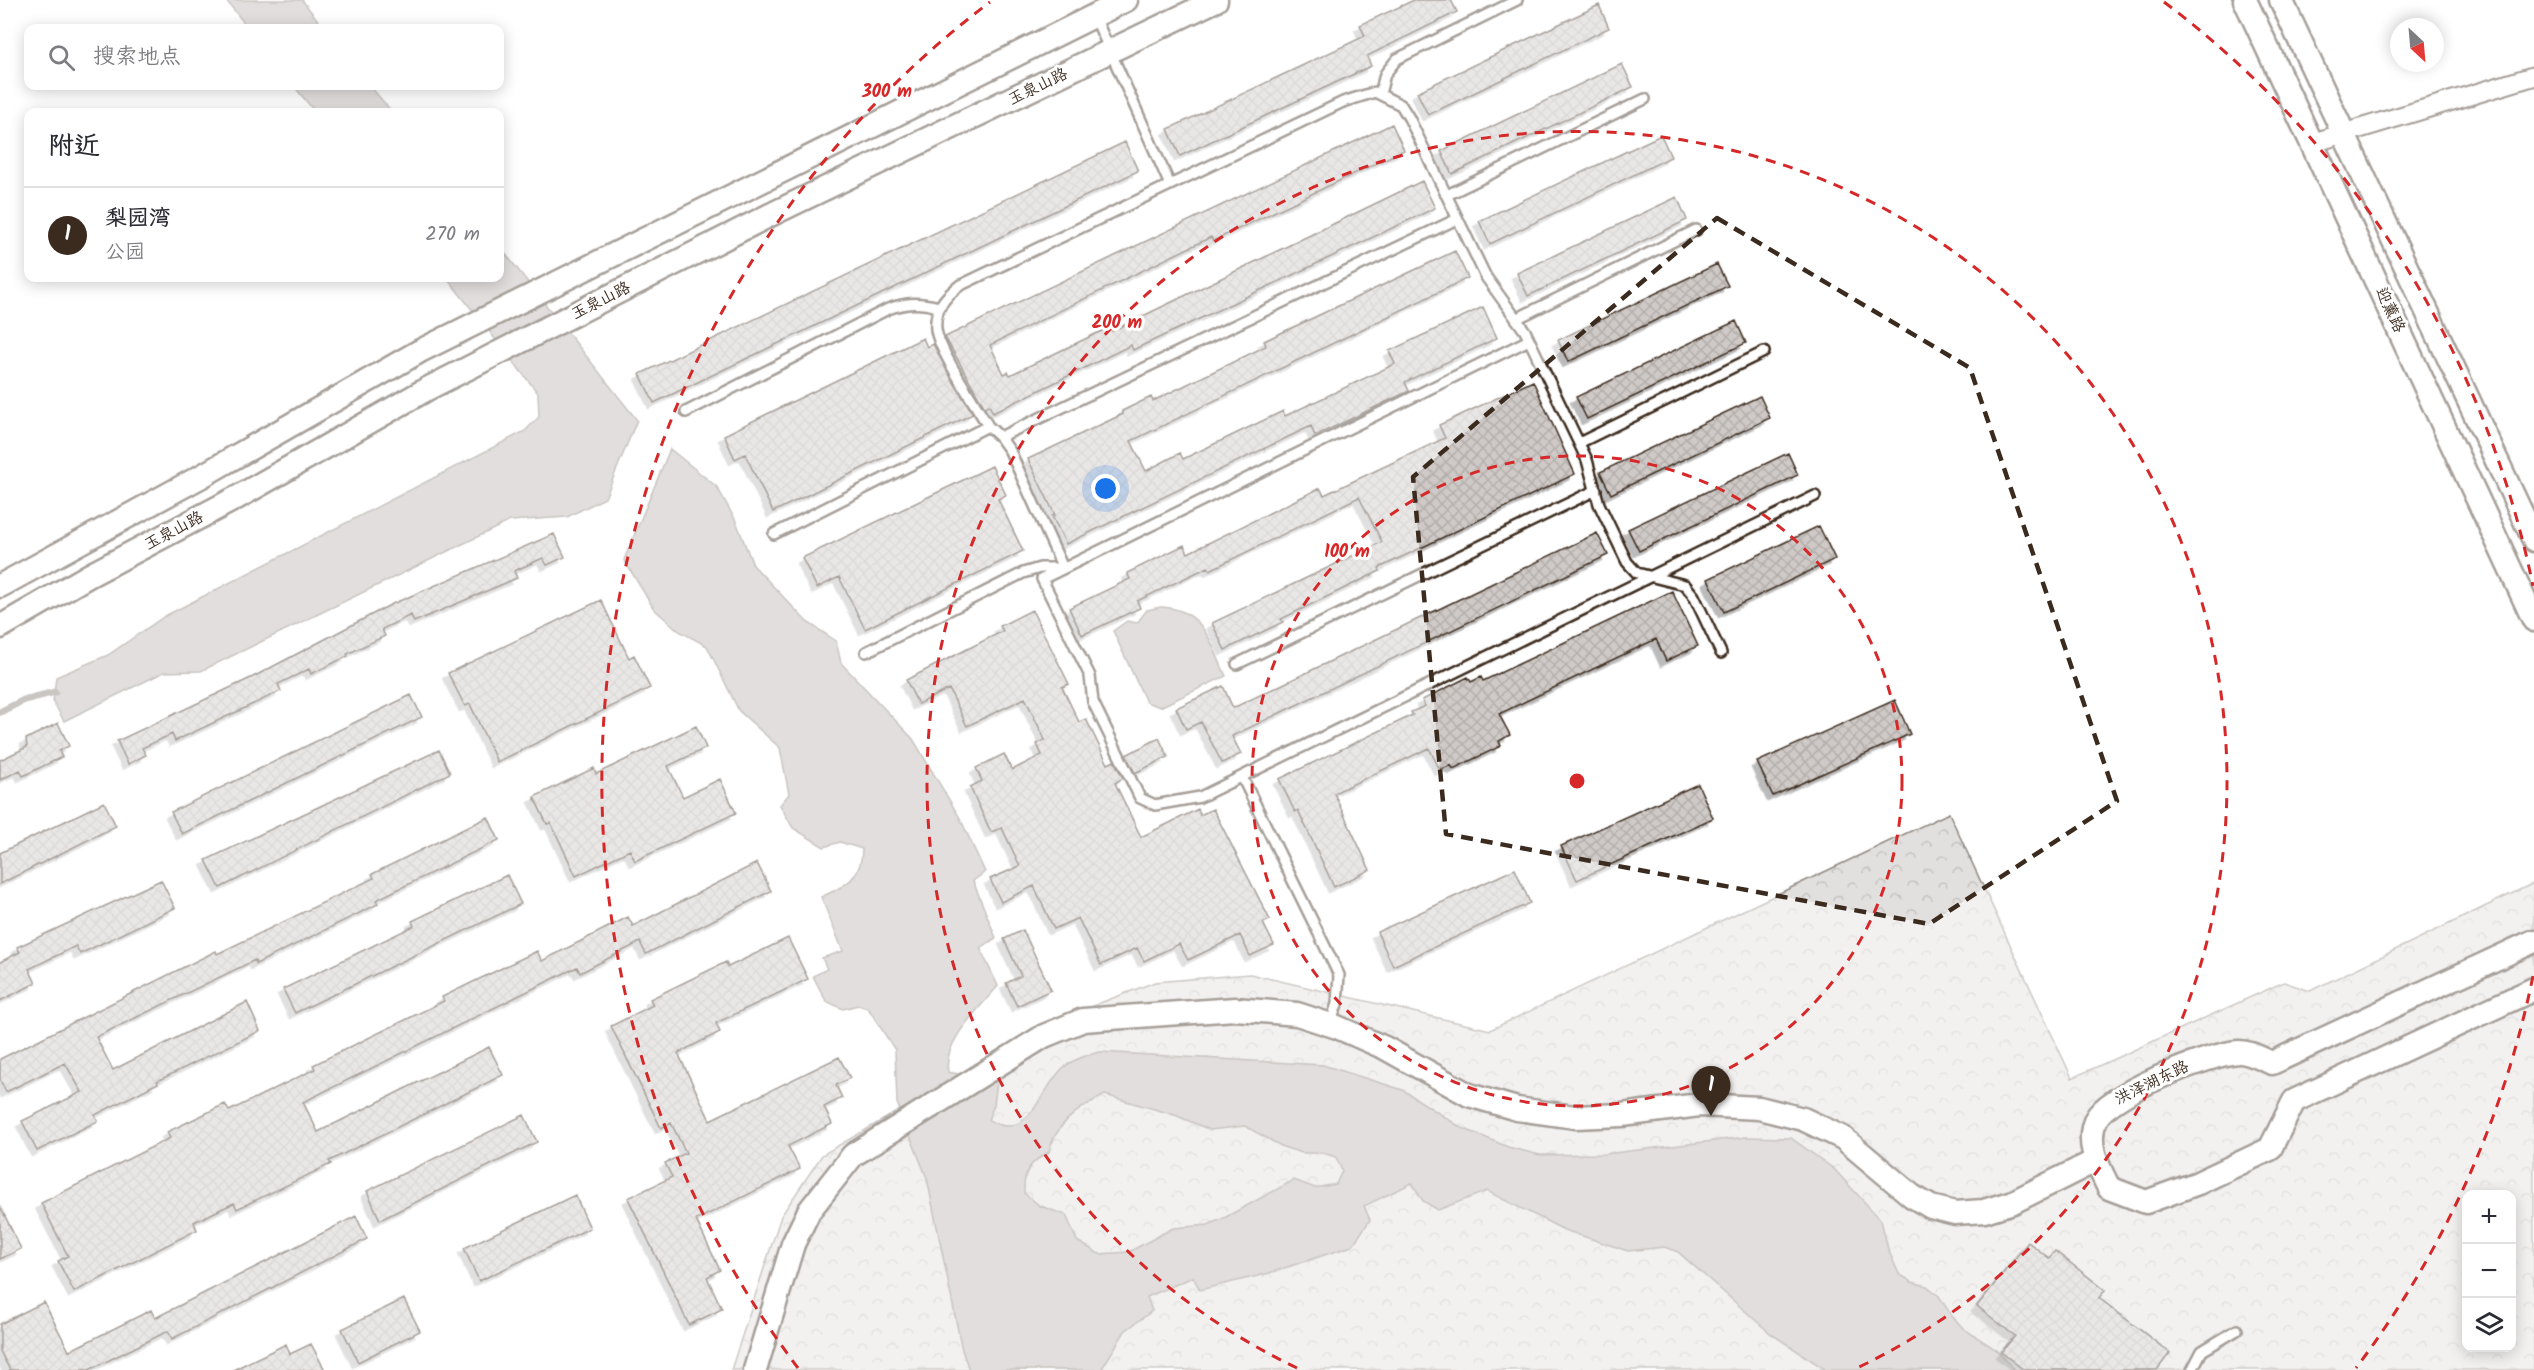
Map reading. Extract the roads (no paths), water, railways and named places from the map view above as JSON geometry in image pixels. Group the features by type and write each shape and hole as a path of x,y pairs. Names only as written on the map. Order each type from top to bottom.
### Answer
{"street":[{"path":"0,586 200,477 420,351 1126,0"},
{"name":"玉泉山路","path":"0,627 90,575 238,497 427,389 772,214 1216,0"},
{"name":"迎薰路","path":"2245,0 2534,620"},
{"name":"迎薰路","path":"2281,0 2534,540"},
{"path":"2312,143 2534,76"},
{"name":"洪泽湖东路","path":"2534,941 2272,1063 2241,1051 2209,1056 2112,1100 2095,1120 2092,1155 2109,1188 2146,1202 2198,1183 2270,1149 2294,1101 2534,989"},
{"path":"755,1370 793,1244 808,1211 853,1155 1044,1036 1083,1020 1235,1009 1297,1014 1385,1048 1469,1095 1517,1109 1575,1116 1622,1115 1699,1105 1759,1108 1803,1119 1844,1138 1912,1196 1931,1208 1955,1213 1984,1211 2013,1202 2095,1161"}],"lane":[{"path":"1380,94 1385,74 1397,59 1517,0"},
{"path":"1094,15 1170,185"},
{"path":"1063,568 1010,451 988,426 939,340 936,329 939,307 959,286 1358,96 1375,92 1401,105 1486,277 1530,340 1579,443 1599,504 1628,562 1637,573 1649,578 1685,585 1694,596 1721,653"},
{"path":"1447,195 1645,99"},
{"path":"1000,437 1457,219"},
{"path":"1516,319 1696,230"},
{"path":"687,412 888,309 904,303 918,302 939,307"},
{"path":"1530,340 1042,579 1090,676 1093,702 1140,798 1155,805 1200,797 1815,496"},
{"path":"1579,443 1764,352"},
{"path":"774,534 988,426"},
{"path":"1237,664 1596,490"},
{"path":"866,652 1023,573 1040,568 1063,568"},
{"path":"1242,777 1339,975 1337,1004 1330,1025"},
{"path":"2192,1370 2202,1351 2237,1330"}],"waterway":[{"path":"0,712 24,700 55,692"}],"place":[{"name":"梨园湾","path":"1711,1116"}]}
